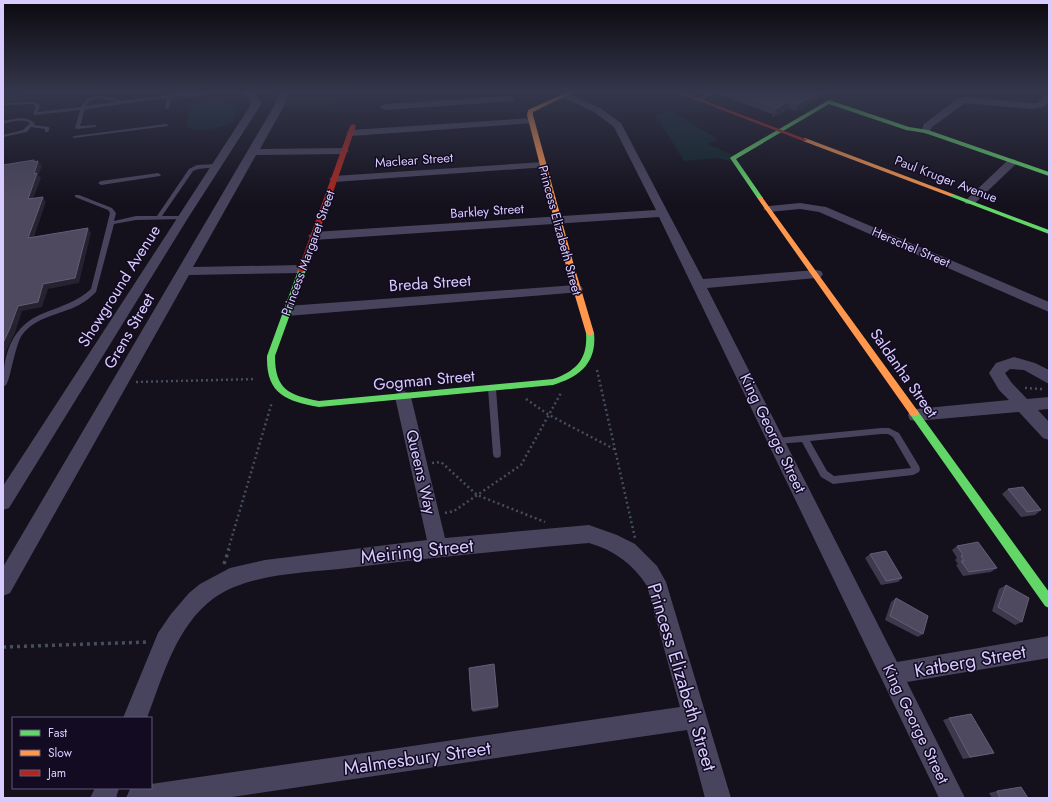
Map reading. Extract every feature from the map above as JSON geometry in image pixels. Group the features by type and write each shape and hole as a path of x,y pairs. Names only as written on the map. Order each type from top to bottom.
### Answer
{"street":[{"name":"Showground Avenue","path":"3,502 239,129"},
{"name":"Grens Street","path":"3,586 266,129"},
{"name":"Princess Margaret Street","path":"273,381 269,368 271,356 352,129"},
{"name":"Princess Elizabeth Street","path":"533,129 592,343 589,356"},
{"name":"King George Street","path":"620,129 777,441 952,798"},
{"path":"911,129 926,131 1049,174"},
{"name":"Saldanha Street","path":"779,130 735,155 733,158 734,162 816,274 1049,602"},
{"name":"Paul Kruger Avenue","path":"779,130 1049,232"},
{"path":"253,152 344,151"},
{"path":"970,202 1012,162"},
{"name":"Maclear Street","path":"334,179 543,165"},
{"name":"Herschel Street","path":"769,209 800,206 822,209 1049,307"},
{"name":"Barkley Street","path":"314,236 663,213"},
{"path":"184,271 302,269"},
{"path":"699,284 816,274"},
{"name":"Breda Street","path":"287,311 576,289"},
{"name":"Gogman Street","path":"273,381 289,396 297,400 319,404 555,382 571,376 581,368 589,356"},
{"path":"1049,378 1035,369 1022,364 1000,366 997,373 1000,381 1049,433"},
{"name":"Queens Way","path":"403,396 438,548"},
{"path":"916,415 1049,403"},
{"name":"Meiring Street","path":"166,641 178,621 196,600 218,584 253,570 438,548 589,534 618,544 640,560"},
{"name":"Princess Elizabeth Street","path":"640,560 656,582 661,594 718,798"},
{"path":"135,717 166,641"},
{"name":"Katberg Street","path":"891,674 1049,647"},
{"name":"Malmesbury Street","path":"139,798 695,717"}],"lane":[{"path":"3,136 20,133 26,129"},
{"path":"74,137 132,129"},
{"path":"159,218 191,170 197,167 216,166"},
{"path":"101,183 158,175"},
{"path":"3,383 17,337 23,329 32,321 45,314 75,305 88,297 94,290 113,213 110,209 77,196"},
{"path":"111,223 136,218 182,218"},
{"path":"492,388 498,454"},
{"path":"777,441 804,438 889,431 896,435 916,469 913,471 837,480 830,479 824,474 804,438"}],"path":[{"path":"589,356 599,373 640,560"},
{"path":"431,517 454,511 521,465 571,376"},
{"path":"120,382 273,381 218,584"},
{"path":"519,386 520,394 549,415 616,451"},
{"path":"419,465 441,462 477,495 549,523"},
{"path":"3,647 166,641"}],"green space":[{"path":"664,129 702,129 718,139 708,144 731,154 730,161 716,158 684,161"}],"building":[{"path":"34,160 34,162 38,161 34,174 37,173 28,199 43,197 28,238 88,228 75,278 43,284 38,302 18,306 3,343 3,165"},
{"path":"1023,487 1041,510 1027,512 1008,489"},
{"path":"978,542 997,568 969,572 961,561 964,561 961,556 963,555 957,546"},
{"path":"886,551 902,578 886,581 870,554"},
{"path":"1006,585 1029,598 1022,622 998,607"},
{"path":"896,598 928,616 923,634 890,616"},
{"path":"494,664 498,706 472,710 469,668"},
{"path":"971,714 994,753 970,757 949,718"},
{"path":"1021,787 1028,798 1000,798 997,791"}],"traffic: fast":[{"path":"760,198 733,158 782,129"},
{"path":"911,129 926,131 1049,174"},
{"path":"951,195 1049,232"},
{"path":"302,270 271,356 271,368 273,378 282,391 290,396 308,402 319,404 553,382 577,371 587,359 591,343 590,333"},
{"path":"914,413 1049,602"}],"traffic: slow":[{"path":"534,129 569,262 590,333"},
{"path":"805,140 951,195"},
{"path":"760,198 914,413"}],"traffic: jam":[{"path":"302,270 352,129"},
{"path":"777,129 805,140"}]}
